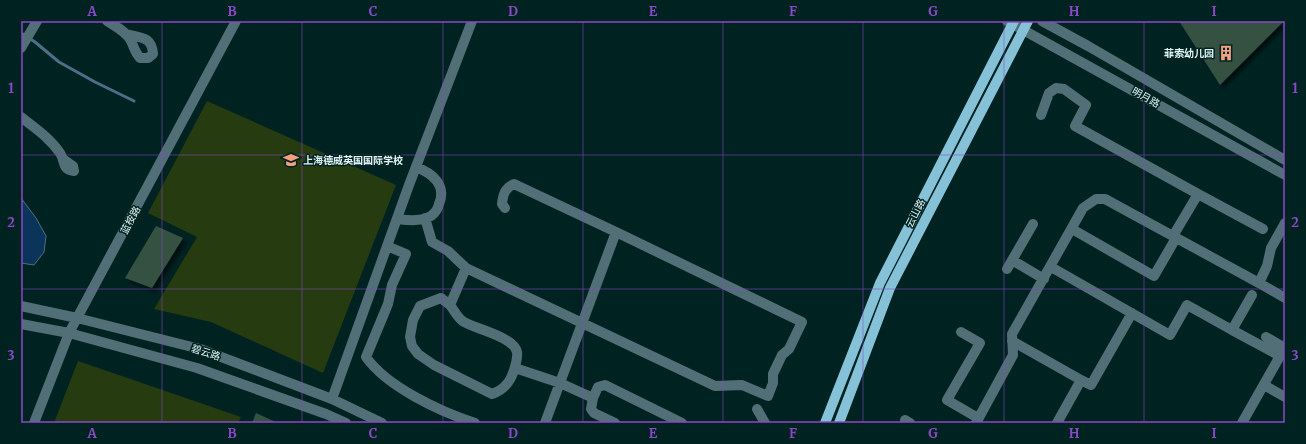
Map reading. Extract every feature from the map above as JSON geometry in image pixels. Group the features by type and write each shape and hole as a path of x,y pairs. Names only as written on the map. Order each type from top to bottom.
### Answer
{"main road":[{"name":"云山路","path":"825,423 880,283 1011,22"},
{"name":"云山路","path":"839,423 890,288 1025,25"}],"street":[{"path":"21,48 37,21"},
{"path":"107,21 126,34"},
{"name":"蓝桉路","path":"34,423 69,333 236,21"},
{"path":"332,399 416,167 472,21"},
{"name":"明月路","path":"1042,21 1285,160"},
{"name":"明月路","path":"1011,22 1025,25 1285,175"},
{"path":"1041,115 1048,93 1056,88 1064,89 1086,104 1075,126 1263,229"},
{"path":"21,116 50,140 63,159"},
{"path":"397,219 415,220 430,217 436,212 442,198 441,188 437,180 431,174 416,167"},
{"path":"425,218 432,242 448,251 466,268 715,386 742,385 768,396 773,383 773,374 782,355 789,349 802,322 514,184 508,187 503,197 502,204 505,208"},
{"path":"1072,229 1154,276 1198,194"},
{"path":"961,332 980,343 947,400 977,421 1013,355 1012,334 1083,208 1096,199 1104,200 1175,237 1285,298"},
{"path":"1259,283 1268,266 1272,248 1285,223"},
{"path":"1033,224 1009,265 1044,279"},
{"path":"545,423 616,232"},
{"path":"366,357 388,304 392,285 406,254 387,246"},
{"path":"1051,267 1170,335 1187,305 1280,356 1243,423"},
{"path":"450,305 466,268"},
{"path":"1232,330 1252,295"},
{"path":"441,298 450,305 462,322 510,342 517,350 515,368 510,381 502,390 492,394 434,365 418,354 412,346 410,337 414,320 420,306 441,298"},
{"name":"碧云路","path":"21,306 77,318 200,349 332,399 382,423"},
{"path":"1012,341 1091,385 1132,313"},
{"name":"碧云路","path":"21,324 69,333 197,368 326,414 346,423"},
{"path":"1266,337 1285,348"},
{"path":"348,353 366,357 372,365 392,383 458,418 475,423"},
{"path":"515,368 560,383 593,398"},
{"path":"1056,423 1081,380"},
{"path":"615,423 594,413 591,409 593,398 598,387 605,385 682,423"},
{"path":"1264,385 1285,397"},
{"path":"757,409 765,423"}],"green space":[{"path":"207,101 396,185 323,373 211,322 154,309 197,237 148,213"},
{"path":"78,361 241,417 238,423 54,423"}],"water":[{"path":"21,198 36,218 46,236 44,252 34,265 21,263"}],"building":[{"name":"菲索幼儿园","path":"1179,21 1284,21 1220,85"},
{"path":"156,226 183,238 152,288 125,278"},
{"path":"256,413 278,423 252,423"}],"waterway":[{"path":"21,33 35,42 59,62 134,101"}],"place":[{"name":"菲索幼儿园","path":"1226,53"},
{"name":"上海德威英国国际学校","path":"291,160"}]}
